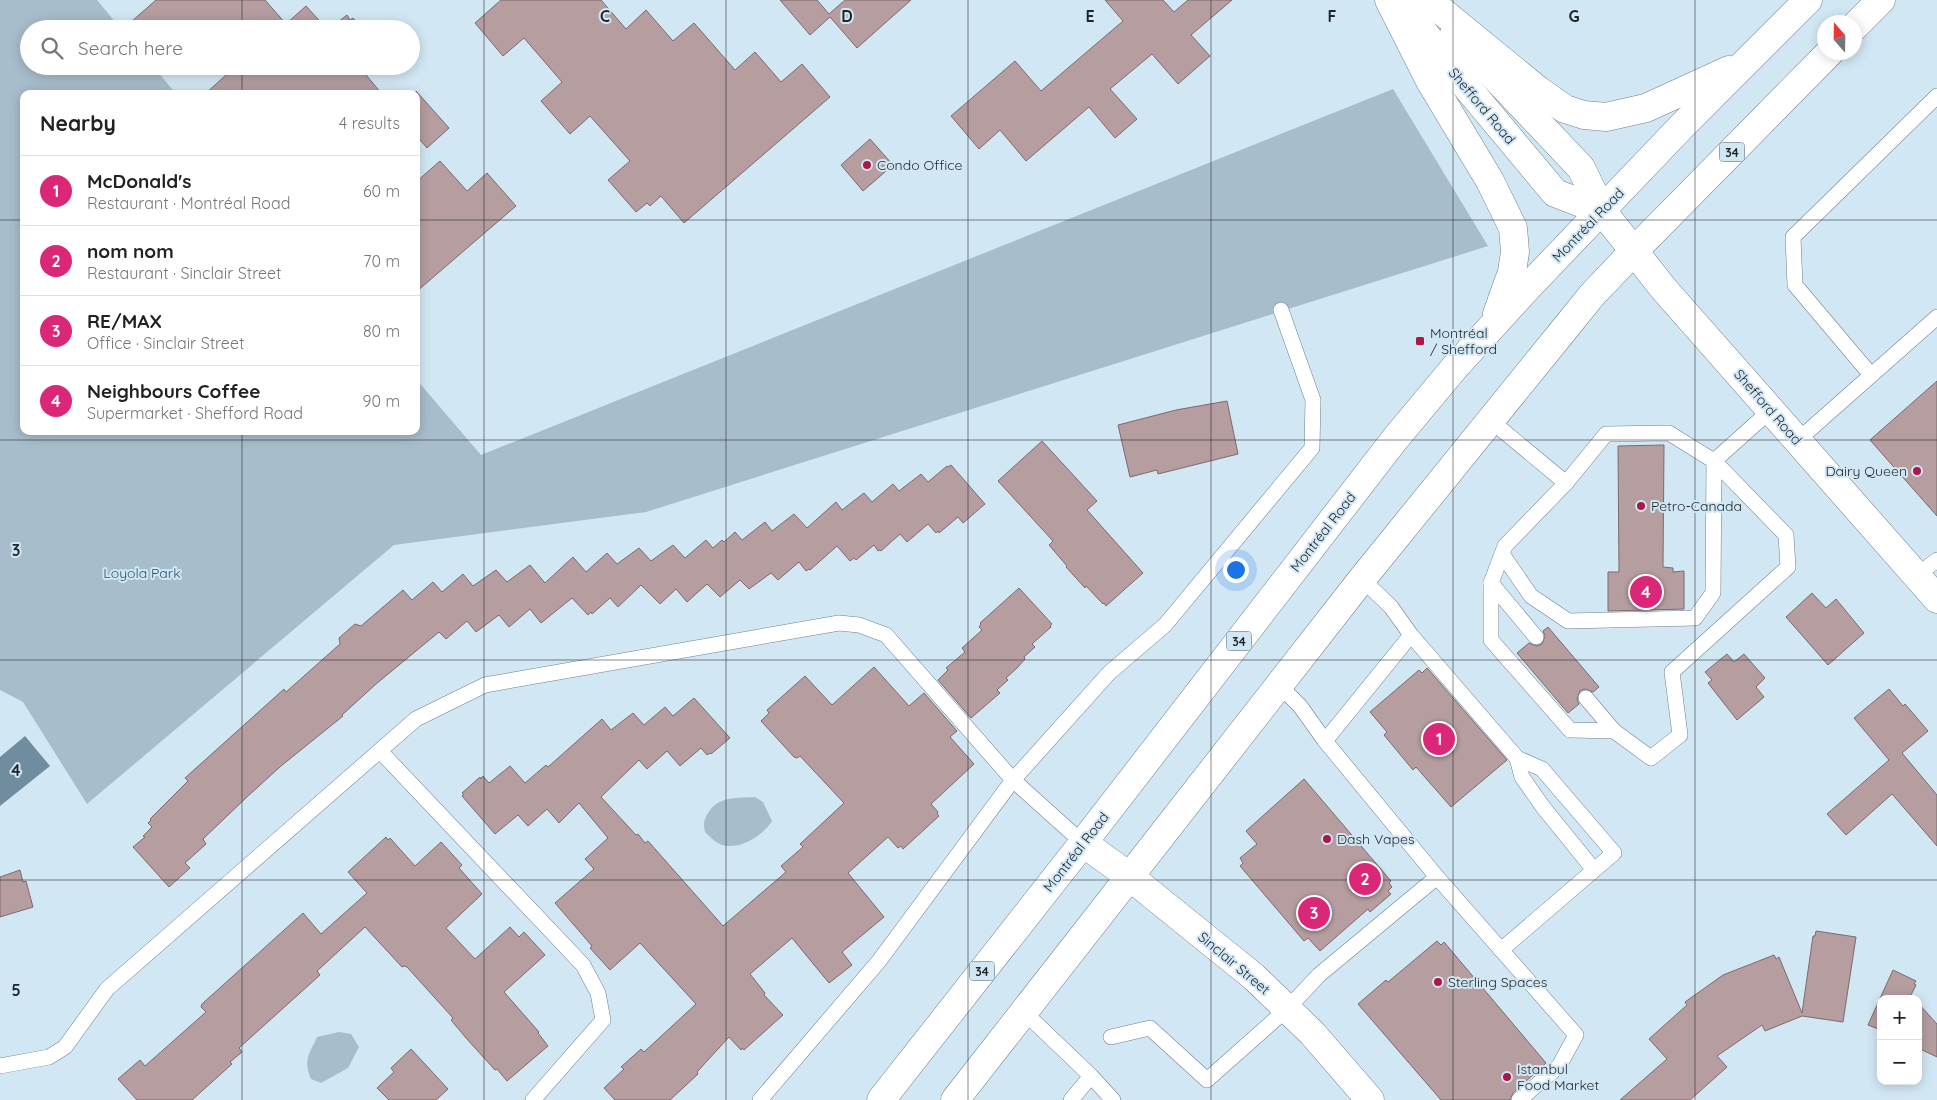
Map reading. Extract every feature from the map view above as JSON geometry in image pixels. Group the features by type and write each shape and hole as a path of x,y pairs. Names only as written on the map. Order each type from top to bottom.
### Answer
{"main road":[{"path":"1389,0 1430,81 1490,181 1512,228 1515,252 1512,272 1490,331"},
{"name":"Shefford Road","path":"1400,0 1445,62 1555,193 1602,212"},
{"name":"Shefford Road","path":"1419,0 1467,47 1581,168 1602,212 1663,288 1771,410 1798,440 1927,568 1937,599"},
{"path":"1428,0 1538,90 1565,109 1584,115 1606,118 1646,108 1746,62"},
{"name":"Montréal Road","path":"881,1100 1083,843 1395,438 1455,367 1490,331 1530,285 1808,0"},
{"path":"1862,19 1882,0"},
{"name":"34","path":"955,1100 1362,579 1592,295 1822,60"},
{"name":"Sinclair Street","path":"1083,843 1129,876 1254,977 1312,1033 1370,1100"}],"lane":[{"path":"1871,375 1795,285 1793,237 1937,96"},
{"path":"760,1100 879,960 1013,780 1109,673 1165,625 1312,448 1312,400 1281,310"},
{"path":"1798,440 1937,317"},
{"path":"1502,554 1531,596 1568,621 1695,618 1713,593 1714,461 1771,410"},
{"path":"1490,420 1566,483"},
{"path":"1586,698 1614,731 1651,758 1680,736 1672,672 1788,567 1786,535 1714,461 1668,433 1606,434 1566,483 1505,546 1491,583 1491,640 1570,730 1614,731"},
{"path":"1362,579 1391,607 1411,635 1517,758 1542,769 1614,853 1501,950"},
{"path":"1491,583 1536,637"},
{"path":"0,1066 50,1057 65,1047 107,989 416,719 485,685 840,623 859,625 886,635 1013,780 1083,843"},
{"path":"1325,741 1411,635"},
{"path":"1279,685 1300,706 1325,741 1437,877 1576,1035 1559,1066 1519,1100"},
{"path":"380,751 583,965 598,993 603,1020 534,1100"},
{"path":"1517,758 1522,778 1594,870"},
{"path":"1111,1037 1150,1028 1207,1080 1287,1009 1319,974 1437,877"},
{"path":"1024,1012 1113,1100"},
{"path":"1071,1100 1090,1076"}],"green space":[{"name":"Loyola Park","path":"0,0 97,0 114,20 20,20 20,75 160,75 173,90 20,90 20,435 420,435 420,384 481,455 1393,89 1488,246 646,512 394,545 87,804 23,702 0,690"},
{"path":"755,797 763,802 772,821 757,837 742,844 727,846 716,842 705,832 704,824 706,817 717,803 728,799"},
{"path":"339,1032 351,1034 359,1047 348,1068 321,1083 311,1079 307,1062 317,1037"}],"shaded area":[{"path":"25,736 50,766 0,806 0,757"}],"building":[{"path":"156,0 265,0 282,20 133,20"},
{"path":"501,0 601,0 626,29 646,10 673,41 694,23 735,70 755,52 781,82 802,64 830,97 684,223 661,196 650,206 647,203 636,212 608,180 630,161 590,116 570,134 541,101 562,82 524,38 503,56 475,23"},
{"path":"780,0 817,0 829,14 845,0 911,0 857,48 830,17 810,35"},
{"path":"1105,0 1163,0 1174,12 1188,0 1232,0 1191,35 1210,56 1178,84 1152,54 1110,89 1137,119 1115,138 1089,107 1026,161 1000,130 979,149 951,116 1015,61 1041,91 1123,21"},
{"path":"306,6 319,20 290,20"},
{"path":"347,15 350,20 341,20"},
{"path":"226,75 366,75 379,90 209,90"},
{"path":"420,95 449,128 427,148 420,140"},
{"name":"Condo Office","path":"870,139 893,165 863,191 841,165"},
{"path":"440,161 467,191 487,173 516,206 420,289 420,178"},
{"name":"Dairy Queen","path":"1937,381 1937,516 1870,440"},
{"path":"1227,401 1238,454 1158,474 1157,470 1130,477 1118,425 1176,410"},
{"path":"1042,441 1097,501 1087,510 1143,573 1106,606 1086,586 1085,588 1066,567 1049,545 1053,541 998,481"},
{"name":"Petro-Canada","path":"1664,445 1663,567 1673,568 1673,572 1684,571 1684,609 1608,611 1608,572 1619,572 1618,446"},
{"path":"951,465 985,504 963,523 958,517 939,533 938,531 936,533 928,524 907,542 900,534 881,551 878,551 874,545 856,560 854,558 850,561 837,546 810,570 806,571 799,562 778,580 771,573 749,589 740,580 720,597 707,584 687,602 676,589 660,604 641,585 618,607 610,598 592,614 591,612 588,615 572,598 541,623 530,609 509,627 499,615 476,632 467,621 446,639 439,632 376,684 343,716 281,766 248,796 203,839 206,844 185,863 190,868 169,887 133,847 145,837 143,836 152,827 148,823 150,819 188,781 185,778 284,689 286,692 340,644 339,638 355,624 361,626 403,590 412,600 433,582 442,592 463,574 473,586 496,570 507,582 530,565 545,583 573,557 586,572 607,553 617,564 639,548 651,561 673,545 685,558 706,540 713,548 722,540 724,542 735,532 742,540 765,522 772,531 794,514 807,528 836,502 842,510 864,493 872,502 893,484 899,491 921,474 928,482 947,466"},
{"path":"1019,588 1052,624 1051,627 1032,644 1035,647 1006,678 1008,680 997,690 1000,693 971,718 938,680 948,670 946,668 965,652 962,648 982,630 979,627 980,623"},
{"path":"1812,593 1826,608 1836,599 1864,633 1828,665 1786,617"},
{"path":"1548,627 1599,687 1593,692 1585,689 1580,691 1577,699 1579,704 1568,713 1517,653 1529,643 1537,646 1542,644 1545,636 1543,631"},
{"path":"1727,654 1734,662 1744,654 1765,678 1756,687 1764,697 1737,720 1708,683 1712,680 1705,672"},
{"path":"874,667 909,706 924,693 957,731 950,737 974,764 931,804 939,816 903,849 901,846 898,848 888,837 848,873 884,917 842,952 852,965 829,983 792,938 750,974 765,993 764,995 783,1015 744,1050 742,1048 741,1050 729,1037 697,1072 698,1074 670,1100 615,1100 604,1088 624,1069 621,1067 641,1049 644,1052 696,1004 640,943 610,970 555,903 594,869 585,859 608,838 579,803 559,823 547,809 528,826 518,815 495,834 462,796 464,795 462,793 480,777 481,779 483,776 489,783 510,766 525,783 546,765 548,767 602,719 611,730 633,713 644,725 665,707 673,716 694,698 730,738 711,754 707,755 701,748 680,766 667,751 647,769 639,760 601,797 636,835 638,834 645,843 648,841 723,926 786,872 781,866 803,847 800,844 844,803 800,756 794,757 761,721 769,713 767,710 805,676 832,705"},
{"path":"1427,668 1507,760 1451,807 1416,767 1413,770 1384,735 1387,732 1370,712 1419,670 1422,673"},
{"path":"1889,689 1903,706 1905,704 1928,731 1902,753 1937,795 1937,846 1892,794 1846,835 1827,814 1889,760 1854,718"},
{"path":"1304,779 1391,881 1389,883 1392,887 1388,891 1391,894 1370,912 1368,909 1320,951 1308,938 1304,941 1240,866 1243,863 1240,858 1257,844 1246,831"},
{"path":"386,837 388,840 390,838 415,866 441,842 462,865 459,868 482,894 446,928 475,959 510,927 519,937 524,932 545,955 504,992 539,1032 548,1046 507,1081 466,1038 451,1020 453,1018 407,967 402,967 365,927 317,971 320,975 239,1048 242,1052 230,1062 232,1064 192,1100 137,1100 118,1079 140,1060 145,1066 206,1012 201,1007 202,1004 303,913 321,934 367,893 348,872"},
{"path":"20,870 23,882 26,881 33,907 0,917 0,877"},
{"path":"1816,931 1856,937 1843,1022 1802,1016 1765,1031 1762,1025 1717,1056 1727,1067 1690,1100 1620,1100 1667,1059 1649,1039 1687,1005 1685,1002 1723,975 1774,955 1776,959 1779,957 1802,1013 1813,936 1815,936"},
{"path":"1437,941 1441,945 1444,942 1546,1063 1513,1093 1510,1100 1441,1100 1358,1004 1386,980 1388,982"},
{"path":"1893,970 1916,981 1911,995 1882,995"},
{"path":"1877,1005 1877,1028 1868,1025"},
{"path":"1922,1007 1937,1024 1937,1057 1922,1050"},
{"path":"411,1049 448,1089 436,1100 389,1100 377,1088 394,1072 391,1068"}],"place":[{"name":"Condo Office","path":"867,165"},
{"name":"Montréal / Shefford","path":"1420,341"},
{"name":"Dairy Queen","path":"1917,471"},
{"name":"Petro-Canada","path":"1641,506"},
{"name":"Neighbours Coffee","path":"1646,592"},
{"name":"McDonald's","path":"1439,739"},
{"name":"Dash Vapes","path":"1327,839"},
{"name":"nom nom","path":"1365,879"},
{"name":"RE/MAX","path":"1314,913"},
{"name":"Sterling Spaces","path":"1438,982"},
{"name":"Istanbul Food Market","path":"1507,1077"}]}
